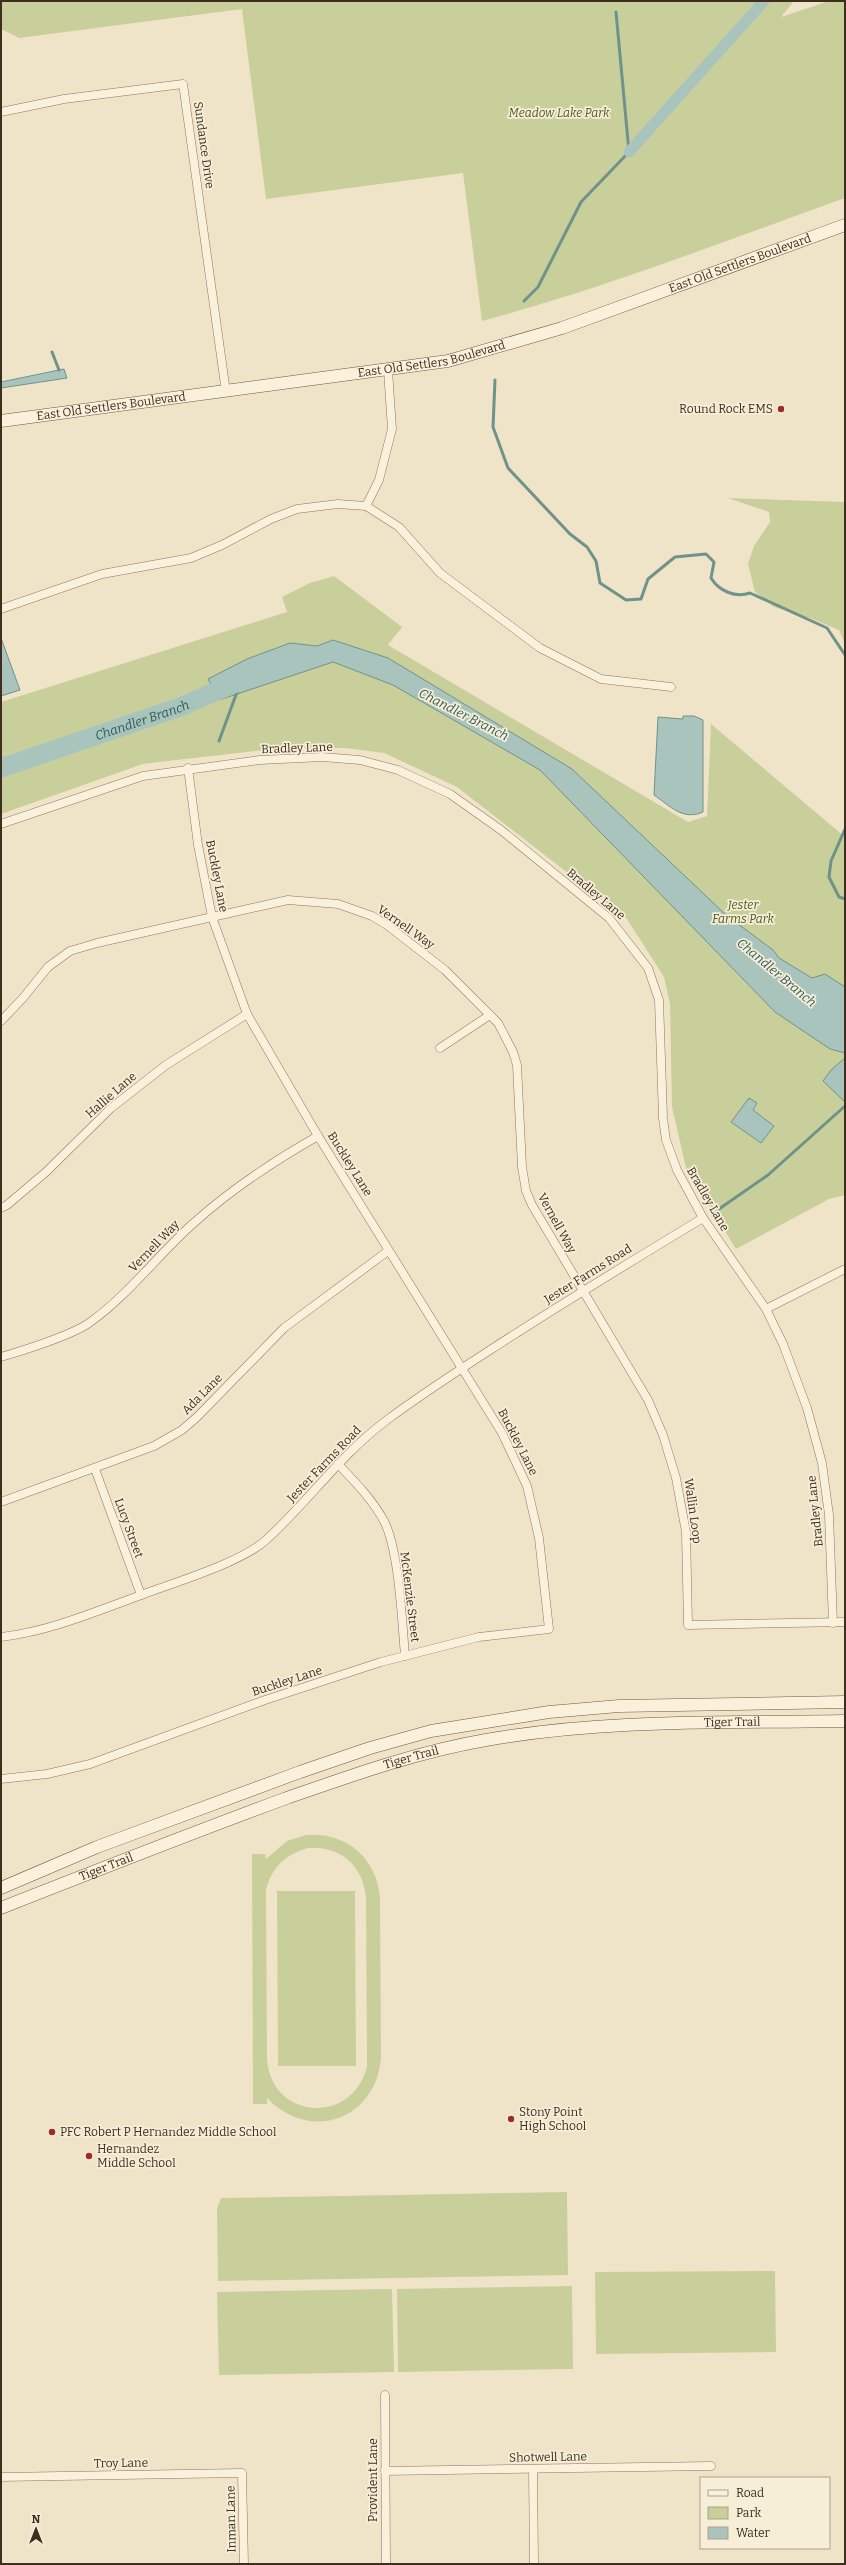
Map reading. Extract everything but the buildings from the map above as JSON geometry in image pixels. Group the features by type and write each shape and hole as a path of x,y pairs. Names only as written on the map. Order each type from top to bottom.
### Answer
{"street":[{"name":"Sundance Drive","path":"1,112 64,98 183,84 226,392"},
{"name":"East Old Settlers Boulevard","path":"1,421 448,361 562,328 845,225"},
{"path":"366,506 379,480 392,429 388,370"},
{"path":"1,609 102,574 191,558 222,545 271,519 297,509 338,504 366,506 399,527 440,573 540,648 601,679 671,687"},
{"name":"Bradley Lane","path":"1,824 123,781 188,768 260,760 322,757 380,764 398,770 450,794 501,830 609,918 648,968 659,1000 663,1118 666,1140 677,1170 703,1218 766,1309 783,1344 803,1396 822,1463 830,1529 834,1623"},
{"name":"Buckley Lane","path":"1,1779 47,1774 90,1764 265,1700 405,1656 479,1637 549,1630 539,1538 527,1486 502,1433 318,1136 247,1014 212,917 198,845 188,768"},
{"name":"Vernell Way","path":"1,1021 23,998 48,967 70,952 288,900 318,901 355,909 387,925 445,970 490,1015 506,1036 517,1065 522,1167 526,1191 549,1235 583,1290"},
{"name":"Hallie Lane","path":"1,1208 7,1205 46,1172 111,1108 160,1070 247,1014"},
{"path":"440,1048 490,1015"},
{"name":"Vernell Way","path":"1,1357 88,1324 114,1304 184,1231 239,1185 274,1161 318,1136"},
{"name":"Jester Farms Road","path":"1,1638 38,1631 75,1620 230,1561 264,1542 312,1496 338,1464 385,1420 462,1368 583,1290 703,1218"},
{"name":"Ada Lane","path":"1,1502 95,1469 154,1446 182,1430 197,1417 284,1328 388,1251"},
{"path":"766,1309 845,1269"},
{"name":"Wallin Loop","path":"583,1290 648,1400 663,1435 676,1478 686,1532 688,1625 845,1622"},
{"name":"McKenzie Street","path":"338,1464 369,1496 385,1522 395,1562 405,1656"},
{"name":"Lucy Street","path":"95,1469 141,1595"},
{"name":"Tiger Trail","path":"1,1888 97,1847 300,1772 370,1748 431,1731 549,1712 619,1706 845,1702"},
{"name":"Tiger Trail","path":"1,1908 146,1850 367,1770 484,1740 551,1730 624,1725 845,1722"},
{"name":"Provident Lane","path":"385,2395 386,2564"},
{"name":"Shotwell Lane","path":"385,2471 711,2466"},
{"path":"533,2469 534,2564"},
{"name":"Troy Lane","path":"1,2477 242,2473"},
{"name":"Inman Lane","path":"242,2473 244,2564"}],"green space":[{"name":"Meadow Lake Park","path":"1,1 794,1 781,17 829,1 845,1 845,198 619,279 482,321 463,173 266,199 242,9 19,38 1,29"},
{"path":"728,498 845,502 845,644 839,630 810,618 774,607 755,592 748,564 754,546 770,522 769,512"},
{"name":"Jester Farms Park","path":"334,576 402,627 388,645 688,822 707,816 711,724 845,837 845,1195 829,1199 736,1249 686,1168 672,1107 670,1004 664,977 627,919 457,787 384,753 345,748 282,748 143,764 1,814 1,702 287,612 282,597 310,583"},
{"path":"306,1835 320,1835 334,1838 346,1843 365,1859 372,1870 380,1897 381,2058 376,2079 367,2097 354,2110 338,2118 321,2121 302,2119 284,2112 267,2098 267,2104 253,2104 252,1854 265,1854 266,1859 287,1841","holes":["308,1848 320,1848 340,1854 348,1860 355,1867 364,1886 366,1898 367,2066 359,2085 346,2099 330,2106 313,2108 297,2104 282,2094 272,2079 267,2059 266,1890 272,1875 286,1858"]},
{"path":"277,1891 355,1891 356,2066 278,2066"},
{"path":"567,2192 568,2275 218,2281 217,2209 221,2198"},
{"path":"775,2271 776,2352 596,2354 595,2272"},
{"path":"572,2286 573,2369 398,2372 397,2289"},
{"path":"392,2289 394,2372 219,2375 217,2292"}],"water":[{"path":"64,369 67,378 1,388 1,382"},
{"path":"1,638 20,690 1,696"},
{"path":"333,640 388,658 572,769 726,915 773,950 779,958 812,978 825,974 845,987 845,1053 830,1049 775,1012 540,770 393,685 333,662 219,700 208,679 247,659 290,643 317,646"},
{"path":"683,716 694,716 703,720 703,812 689,815 671,808 654,795 658,717 683,719"},
{"path":"845,1058 845,1102 823,1081 831,1070"},
{"path":"749,1098 757,1103 753,1110 774,1126 761,1143 731,1122"}],"waterway":[{"path":"629,152 764,1"},
{"path":"524,301 538,287 581,202 629,152 616,12"},
{"path":"52,352 59,370"},
{"path":"495,380 493,427 508,468 570,534 587,547 596,561 600,583 626,600 641,599 648,579 675,557 706,554 714,562 711,578 718,587 733,594 739,595 750,593 827,628 845,655"},
{"name":"Chandler Branch","path":"1,768 180,707 238,682"},
{"path":"219,741 237,692"},
{"path":"845,829 831,861 829,877 839,897 845,899"},
{"path":"719,1209 768,1175 845,1106"}],"place":[{"name":"Round Rock EMS","path":"781,409"},
{"name":"Stony Point High School","path":"511,2119"},
{"name":"PFC Robert P Hernandez Middle School","path":"52,2132"},
{"name":"Hernandez Middle School","path":"89,2156"}]}
